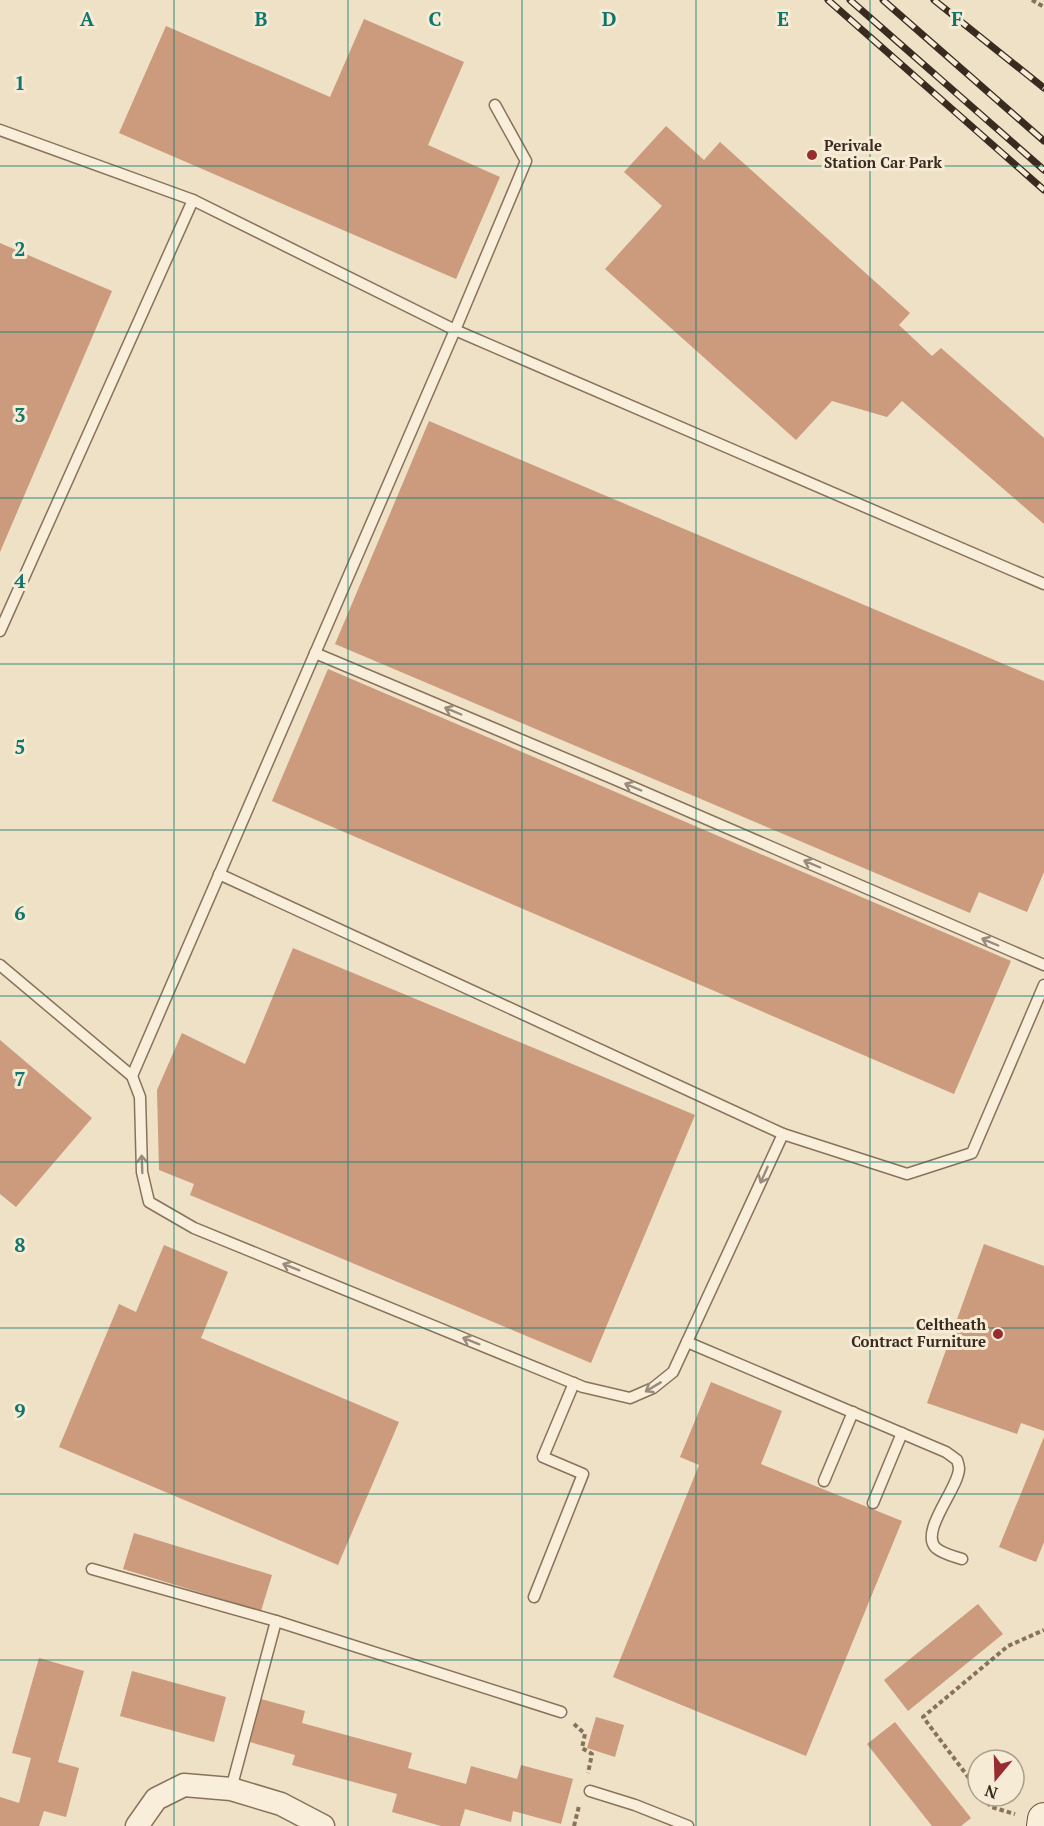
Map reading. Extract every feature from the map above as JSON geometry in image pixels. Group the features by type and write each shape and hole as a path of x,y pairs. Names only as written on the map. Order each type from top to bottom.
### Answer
{"street":[{"path":"137,1826 156,1799 184,1785 231,1789 281,1804 323,1826"},
{"path":"1043,1826 1044,1820"}],"lane":[{"path":"132,1076 526,161 495,105"},
{"path":"0,130 193,200 455,330 1044,584"},
{"path":"0,631 193,200"},
{"path":"315,653 614,778 1044,965"},
{"path":"219,874 783,1134 907,1174 972,1153 1044,985"},
{"path":"0,965 132,1076 140,1097 142,1172 150,1202 194,1228 583,1387 630,1398 653,1388 674,1372 783,1134"},
{"path":"687,1342 946,1452 957,1460 959,1470 956,1480 932,1531 931,1540 934,1546 942,1552 962,1559"},
{"path":"534,1598 583,1474 543,1457 574,1383"},
{"path":"824,1481 853,1412"},
{"path":"873,1503 902,1433"},
{"path":"92,1569 276,1621 561,1712"},
{"path":"231,1789 276,1621"},
{"path":"586,1790 635,1805 688,1826"}],"path":[{"path":"1032,0 1044,7"},
{"path":"966,1774 923,1717 1008,1647 1044,1630"},
{"path":"561,1712 585,1734 582,1748 592,1754 586,1790 574,1826"},
{"path":"995,1808 1044,1820"}],"building":[{"path":"364,19 464,62 428,145 500,177 456,279 119,133 166,26 330,97"},
{"path":"666,126 704,160 720,142 910,313 899,325 932,356 941,348 1044,438 1044,524 902,401 887,417 832,401 796,440 605,269 662,206 624,172"},
{"path":"0,243 112,291 0,552"},
{"path":"429,421 1044,681 1044,872 1027,912 979,892 970,913 335,644"},
{"path":"328,669 1011,961 954,1094 272,801"},
{"path":"293,948 695,1115 591,1363 190,1195 194,1184 159,1170 157,1090 182,1033 245,1064"},
{"path":"0,1040 92,1118 16,1207 0,1194"},
{"name":"Celtheath Contract Furniture","path":"984,1244 1044,1266 1044,1431 1021,1423 1017,1434 927,1403"},
{"path":"164,1245 228,1272 201,1338 399,1422 338,1565 59,1447 119,1304 136,1312"},
{"path":"711,1382 782,1411 761,1464 902,1521 806,1756 613,1677 699,1465 680,1457"},
{"path":"1044,1437 1044,1542 1036,1562 999,1547"},
{"path":"134,1533 272,1575 261,1611 123,1569"},
{"path":"978,1604 1003,1634 908,1711 884,1680"},
{"path":"39,1658 84,1671 58,1762 79,1768 66,1817 44,1811 39,1826 0,1826 0,1797 19,1803 31,1758 12,1753"},
{"path":"132,1671 226,1697 214,1742 120,1716"},
{"path":"261,1699 305,1711 302,1723 412,1753 408,1768 466,1784 471,1766 517,1779 521,1765 573,1779 561,1824 513,1811 511,1822 465,1809 460,1826 441,1826 392,1812 397,1794 292,1765 295,1755 250,1742"},
{"path":"596,1717 624,1725 615,1757 587,1748"},
{"path":"895,1722 971,1818 961,1826 932,1826 867,1744"}],"railway":[{"path":"828,0 1044,190"},
{"path":"850,0 1044,170"},
{"path":"883,0 1044,141"},
{"path":"934,0 1044,88"}],"place":[{"name":"Perivale Station Car Park","path":"812,155"},
{"name":"Celtheath Contract Furniture","path":"998,1334"}]}
